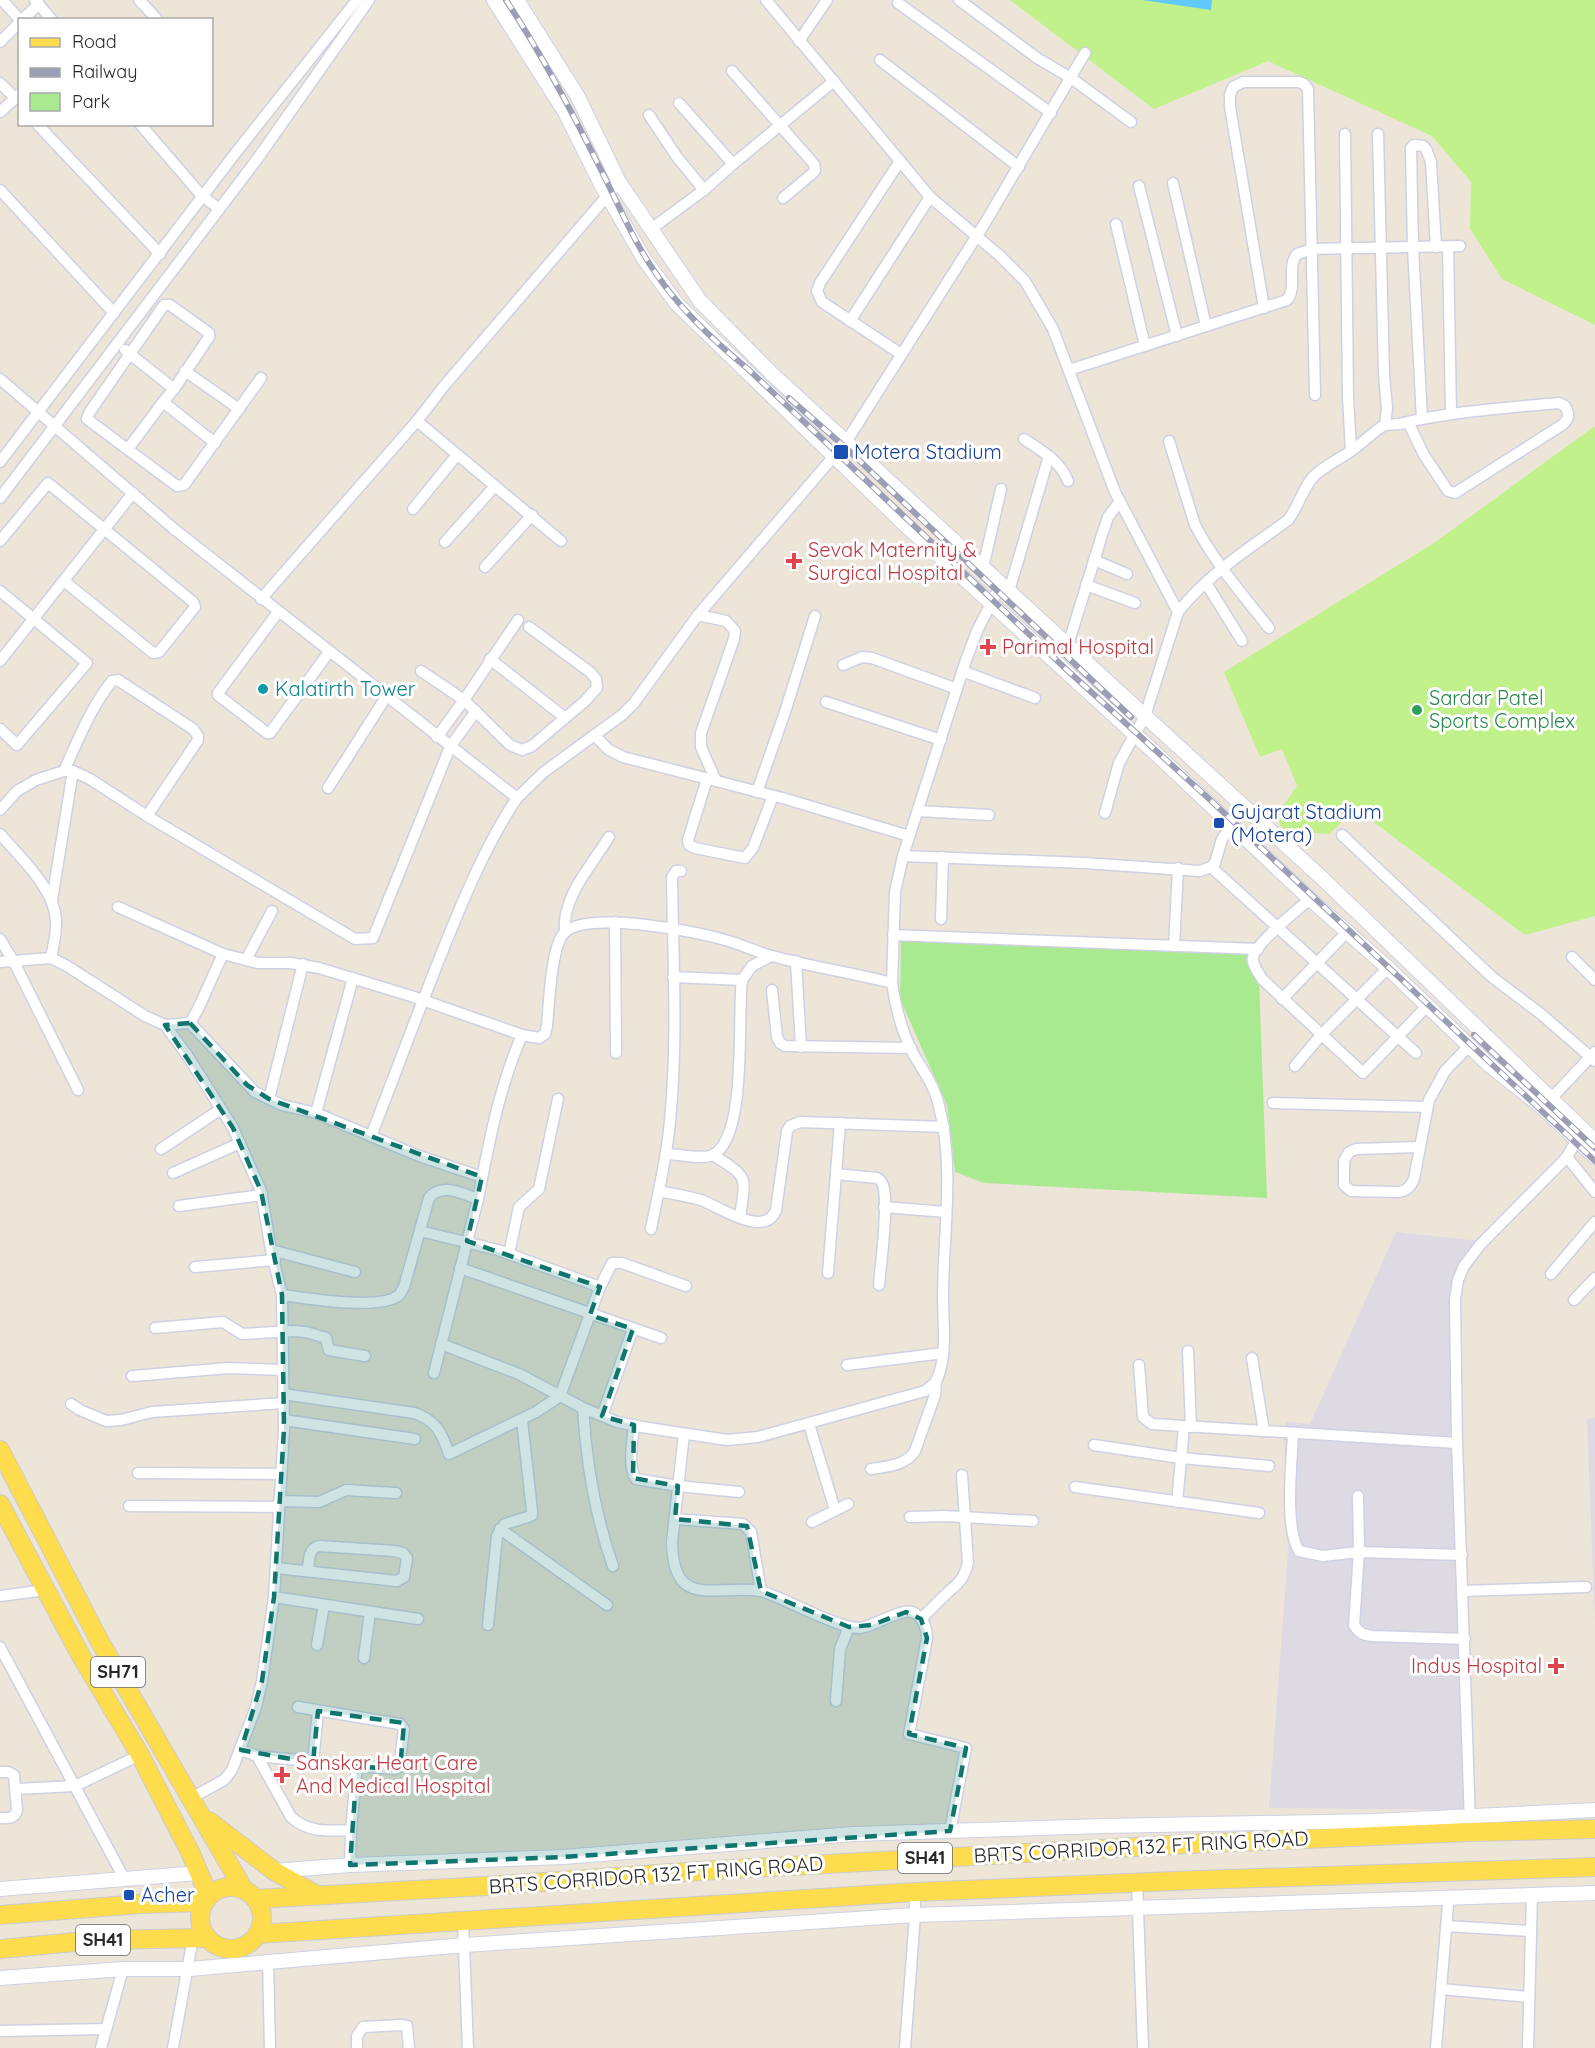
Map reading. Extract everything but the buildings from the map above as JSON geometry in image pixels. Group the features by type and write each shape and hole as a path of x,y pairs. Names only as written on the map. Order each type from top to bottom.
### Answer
{"main road":[{"name":"SH71","path":"0,1450 100,1642 200,1815 250,1894"},
{"name":"SH71","path":"0,1504 81,1656 140,1755 199,1873 207,1899"},
{"path":"81,1656 100,1642"},
{"path":"200,1815 274,1871 317,1895"},
{"name":"BRTS CORRIDOR 132 FT RING ROAD","path":"250,1894 317,1895 1189,1844 1470,1823 1595,1829"},
{"name":"BRTS CORRIDOR 132 FT RING ROAD","path":"258,1934 915,1893 1595,1867"},
{"name":"SH41","path":"0,1915 207,1899 215,1892 229,1887 250,1894"},
{"path":"250,1894 262,1912 258,1934"},
{"path":"200,1938 200,1917 207,1899"},
{"name":"SH41","path":"0,1949 96,1940 200,1938 219,1947 234,1950 248,1945 258,1934"}],"street":[{"path":"2,0 18,18"},
{"path":"140,0 156,18"},
{"path":"0,462 202,196 357,0"},
{"path":"0,498 255,162 369,0"},
{"path":"494,0 565,112 644,259 677,304 833,457 1310,899 1388,968 1469,1046 1547,1103"},
{"path":"517,0 578,97 619,182 700,301 740,343 846,442 1323,879 1580,1135 1595,1157"},
{"path":"766,0 930,197 1025,281 1053,329 1120,501 1178,612"},
{"path":"799,41 826,0"},
{"path":"958,0 1037,58 1071,78 1131,122"},
{"path":"22,18 37,2 49,18"},
{"path":"898,3 1051,113"},
{"path":"0,42 18,22"},
{"path":"371,1136 422,1000 486,850 516,798 544,772 622,715 634,703 698,615 846,442 1019,167 1085,53"},
{"path":"880,60 1019,167"},
{"path":"732,71 815,166 813,172 783,198"},
{"path":"651,229 704,190 834,81"},
{"path":"1264,308 1230,107 1230,95 1237,83 1299,82 1308,89 1315,396"},
{"path":"0,83 17,96 0,112"},
{"path":"679,103 733,164"},
{"path":"649,115 677,157 704,190"},
{"path":"39,126 160,254"},
{"path":"142,126 202,196 218,208"},
{"path":"1345,134 1351,451"},
{"path":"1378,134 1387,408 1385,425"},
{"path":"1422,419 1413,247 1411,148 1414,145 1420,145 1426,149 1431,162 1436,247"},
{"path":"900,161 817,291 822,302 901,354"},
{"path":"261,599 417,422 444,386 619,182"},
{"path":"1173,183 1206,326"},
{"path":"1139,186 1177,336"},
{"path":"0,190 114,313"},
{"path":"850,321 930,197"},
{"path":"1116,224 1145,346"},
{"path":"1069,370 1287,300 1292,292 1294,257 1311,249 1460,246"},
{"path":"1448,247 1451,413"},
{"path":"128,449 174,389 209,337 208,333 170,305 164,305 89,412 87,419 177,486 184,485 261,378"},
{"path":"118,343 174,389"},
{"path":"185,371 238,409"},
{"path":"0,379 174,529 516,798"},
{"path":"163,402 214,443"},
{"path":"1105,813 1119,763 1144,716 1178,612 1191,595 1206,582 1288,520 1308,483 1316,474 1385,425 1451,413 1559,403 1565,406 1569,415 1562,425 1455,493 1448,491 1424,455 1408,422"},
{"path":"417,422 561,541"},
{"path":"1024,439 1049,456 1068,481"},
{"path":"1169,441 1196,525 1223,569 1269,628"},
{"path":"413,509 457,455"},
{"path":"871,1469 903,1463 915,1451 935,1395 943,1353 947,1158 944,1127 930,1079 911,1048 897,1011 892,983 895,892 909,836 962,671 977,631 991,604 1005,588 1049,456"},
{"path":"0,541 48,483 193,602 195,607 159,652 153,653 64,581"},
{"path":"445,542 495,486"},
{"path":"983,568 1001,489"},
{"path":"0,661 133,493"},
{"path":"1068,645 1108,517 1120,501"},
{"path":"485,567 532,515"},
{"path":"1094,560 1127,574"},
{"path":"1206,582 1242,641"},
{"path":"1086,585 1135,603"},
{"path":"0,591 87,663 17,745 0,729"},
{"path":"278,612 218,693 267,733 270,733 329,652"},
{"path":"698,615 726,621 735,631 701,733 701,747 711,780 688,840 689,845 745,858 753,848 773,796"},
{"path":"757,792 786,712 815,616"},
{"path":"438,737 518,620"},
{"path":"421,671 464,700 510,745 522,750 532,746 597,688 596,679 529,627"},
{"path":"843,665 862,657 872,658 957,689"},
{"path":"490,659 564,717"},
{"path":"962,671 1035,698"},
{"path":"52,900 69,771 81,732 112,681 118,680 193,729 198,736 198,740 147,816"},
{"path":"328,788 386,697"},
{"path":"826,702 941,740"},
{"path":"0,810 17,791 36,780 69,771 90,778 147,816 355,939 373,938 450,747 476,711"},
{"path":"594,735 609,750 623,757 773,796 909,836"},
{"path":"903,856 1178,868 1200,871 1215,863 1222,838 1245,807"},
{"path":"918,811 989,816"},
{"path":"1342,835 1492,977 1593,1056 1547,1103"},
{"path":"565,932 564,920 568,901 609,837"},
{"path":"2,841 44,886 52,900 57,924 51,958"},
{"path":"940,920 943,857"},
{"path":"1211,867 1416,1053"},
{"path":"1174,946 1178,868"},
{"path":"651,1229 667,1154 673,1084 672,877 676,871 681,871"},
{"path":"1310,899 1263,941 1253,955 1253,961 1262,979 1282,999 1363,1073 1427,1006"},
{"path":"118,907 223,954 266,964 303,964 422,1000 522,1035 539,1038 545,1034 558,941 565,932 583,924 615,922 723,939 771,956 892,983"},
{"path":"246,960 272,911"},
{"path":"615,922 616,1053"},
{"path":"1282,999 1347,932"},
{"path":"893,935 1258,949"},
{"path":"0,939 14,962 78,1090"},
{"path":"190,1023 223,954"},
{"path":"667,1154 704,1157 712,1155 728,1136 736,1109 742,981 752,966 771,956"},
{"path":"1572,957 1595,980"},
{"path":"0,962 51,958 145,1016 165,1025 190,1023"},
{"path":"796,961 801,1047"},
{"path":"269,1099 303,964"},
{"path":"1295,1066 1322,1034 1388,968"},
{"path":"673,977 742,981"},
{"path":"316,1113 353,978"},
{"path":"772,990 777,1037 785,1046 911,1048"},
{"path":"190,1023 247,1085 269,1099 282,1105 316,1113 419,1156 482,1177"},
{"path":"165,1025 187,1055 240,1143 262,1196 282,1295 284,1420 274,1597 262,1681 256,1707 232,1770 224,1780 191,1798"},
{"path":"434,1373 478,1199 502,1087 522,1035"},
{"path":"1419,1147 1356,1149 1349,1152 1344,1161 1344,1185 1351,1191 1406,1190 1414,1179 1427,1107 1441,1077 1469,1046"},
{"path":"509,1254 519,1207 539,1189 558,1099"},
{"path":"1274,1103 1427,1107"},
{"path":"161,1149 221,1109"},
{"path":"659,1191 701,1200 756,1223 768,1221 774,1217 776,1210 787,1131 790,1126 800,1122 944,1127"},
{"path":"828,1273 840,1123"},
{"path":"1580,1135 1595,1141"},
{"path":"1470,1823 1457,1443 1455,1300 1458,1280 1464,1266 1480,1245 1567,1157 1580,1135"},
{"path":"173,1173 240,1143"},
{"path":"712,1155 740,1174 744,1187 740,1217"},
{"path":"1567,1157 1578,1174 1595,1192"},
{"path":"836,1174 877,1178 884,1186 879,1285"},
{"path":"282,1295 342,1303 390,1300 399,1295 404,1287 429,1198 433,1192 446,1189 478,1199"},
{"path":"179,1206 262,1196"},
{"path":"884,1208 945,1212"},
{"path":"1551,1274 1595,1222"},
{"path":"420,1231 467,1241 509,1254 600,1287"},
{"path":"195,1267 273,1255 355,1272"},
{"path":"72,1404 106,1421 121,1420 152,1412 284,1399 414,1413 435,1423 442,1434 449,1454 522,1420 560,1396 609,1266 617,1262 687,1286"},
{"path":"460,1268 661,1338"},
{"path":"1574,1299 1595,1278"},
{"path":"154,1328 223,1322 242,1334 293,1331 326,1338 329,1350 365,1356"},
{"path":"602,1416 633,1329"},
{"path":"441,1344 519,1374 602,1416 634,1425 727,1440 743,1440 809,1424 925,1391 936,1382"},
{"path":"1177,1502 1181,1458 1187,1427 1188,1351"},
{"path":"847,1365 943,1353"},
{"path":"1252,1358 1264,1431"},
{"path":"1139,1365 1143,1417 1152,1424 1457,1443"},
{"path":"132,1376 229,1368 283,1370"},
{"path":"583,1408 586,1447 603,1535 613,1566"},
{"path":"284,1420 415,1439"},
{"path":"488,1625 495,1546 500,1529 505,1524 532,1515 522,1420"},
{"path":"809,1424 835,1510"},
{"path":"634,1425 632,1463 636,1479 739,1492"},
{"path":"1293,1433 1291,1525 1294,1544 1299,1551 1323,1556 1359,1552 1462,1555"},
{"path":"684,1434 672,1558 676,1571 691,1589 761,1591 849,1627 859,1628 872,1625 906,1612 914,1613 921,1619 927,1629 927,1638 909,1734 966,1748 950,1831"},
{"path":"1094,1445 1181,1458 1269,1466"},
{"path":"138,1473 281,1474"},
{"path":"921,1619 960,1582 966,1572 968,1563 963,1475"},
{"path":"1075,1487 1259,1513"},
{"path":"129,1506 319,1502 346,1490 396,1493"},
{"path":"1358,1496 1359,1552 1354,1625 1357,1630 1363,1635 1372,1636 1465,1638"},
{"path":"812,1522 848,1504"},
{"path":"910,1517 1033,1521"},
{"path":"675,1519 735,1523 747,1526 751,1532 761,1591"},
{"path":"500,1529 607,1605"},
{"path":"276,1568 397,1581 404,1577 407,1558 403,1553 394,1551 319,1546 310,1552 308,1570"},
{"path":"1463,1591 1586,1587"},
{"path":"0,1596 45,1590"},
{"path":"274,1597 418,1619"},
{"path":"317,1645 324,1605"},
{"path":"364,1658 370,1612"},
{"path":"836,1701 840,1649 849,1627"},
{"path":"0,1647 125,1880"},
{"path":"241,1750 257,1756 313,1763 395,1769 399,1767 404,1729 400,1724 298,1707"},
{"path":"313,1763 318,1711"},
{"path":"16,1789 75,1786 140,1755"},
{"path":"257,1756 291,1817 299,1825 311,1830 351,1830"},
{"path":"350,1865 357,1766"},
{"path":"0,1772 14,1775 16,1789 16,1814 12,1817 0,1818"},
{"path":"274,1871 350,1865 563,1857 854,1834 1373,1821 1470,1823 1595,1810"},
{"path":"0,1889 199,1873"},
{"path":"1137,1883 1143,2048"},
{"path":"904,2048 915,1893"},
{"path":"0,1978 123,1969 189,1969 268,1960 465,1945 915,1915 1595,1893"},
{"path":"1528,2048 1532,1894"},
{"path":"1436,2048 1448,1905"},
{"path":"463,1922 468,2048"},
{"path":"1446,1926 1531,1931"},
{"path":"173,2048 189,1969 200,1938"},
{"path":"268,1960 270,2048"},
{"path":"100,2048 123,1969"},
{"path":"1441,1989 1529,1997"},
{"path":"357,2048 357,2036 363,2027 401,2025 407,2026 409,2048"},
{"path":"0,2031 106,2029"}],"highlighted area":[{"path":"190,1023 247,1085 269,1099 482,1177 467,1241 600,1287 590,1315 633,1329 602,1416 634,1425 633,1478 678,1486 675,1519 747,1526 761,1591 849,1627 872,1625 906,1612 921,1619 927,1638 909,1734 966,1748 950,1831 563,1857 350,1865 357,1766 400,1770 404,1723 318,1711 313,1763 241,1750 262,1681 274,1597 284,1429 282,1295 261,1191 233,1128 165,1025"}],"shaded area":[{"path":"1396,1232 1479,1241 1455,1278 1465,1810 1269,1808 1288,1552 1284,1435 1286,1422 1310,1424"},
{"path":"1595,1418 1595,1623 1587,1419"}],"green space":[{"path":"1010,0 1595,0 1595,325 1502,279 1470,229 1471,182 1432,136 1268,61 1154,109"},
{"name":"Sardar Patel Sports Complex","path":"1595,426 1595,916 1525,935 1356,809 1329,834 1286,831 1280,825 1278,813 1297,786 1282,749 1260,757 1224,672 1434,543"},
{"path":"901,937 1250,945 1259,980 1267,1198 984,1183 955,1172 947,1105 900,999"}],"water":[{"path":"1142,0 1212,0 1211,10"}],"railway":[{"path":"506,0 566,103 640,249 666,288 688,313 1067,670 1206,796 1595,1161"},
{"path":"789,398 845,447 1131,717"},
{"path":"1474,1035 1595,1148"}],"place":[{"name":"Motera Stadium","path":"841,452"},
{"name":"Sevak Maternity & Surgical Hospital","path":"794,561"},
{"name":"Parimal Hospital","path":"988,647"},
{"name":"Kalatirth Tower","path":"263,689"},
{"name":"Sardar Patel Sports Complex","path":"1417,710"},
{"name":"Gujarat Stadium (Motera)","path":"1219,823"},
{"name":"Indus Hospital","path":"1556,1666"},
{"name":"Sanskar Heart Care And Medical Hospital","path":"282,1775"},
{"name":"Acher","path":"129,1895"}]}
